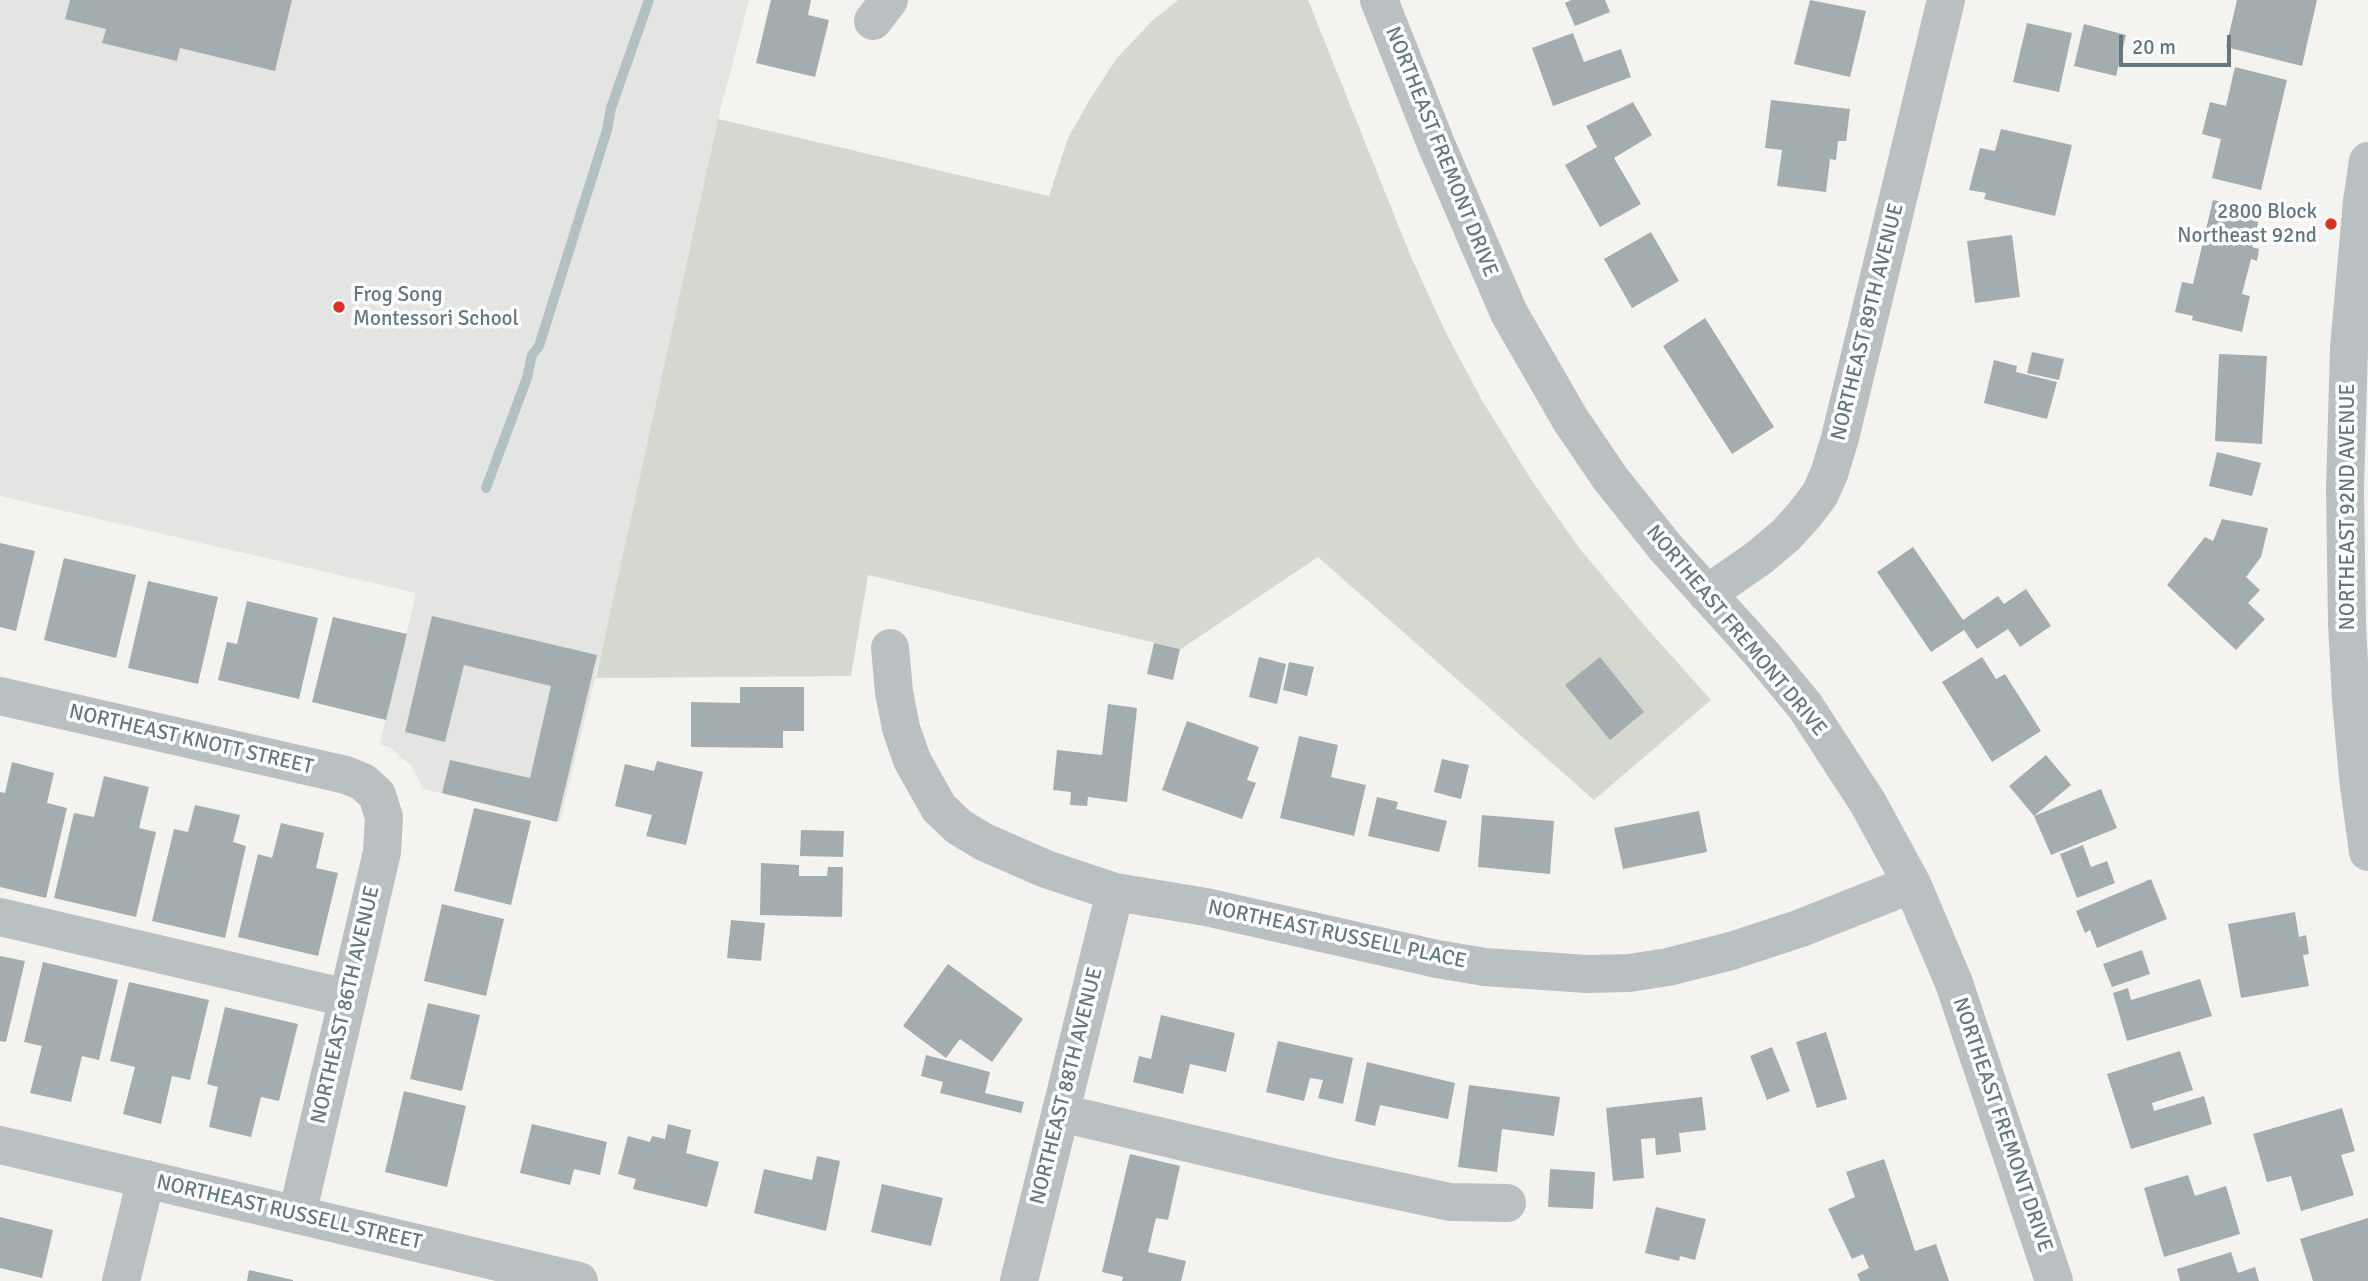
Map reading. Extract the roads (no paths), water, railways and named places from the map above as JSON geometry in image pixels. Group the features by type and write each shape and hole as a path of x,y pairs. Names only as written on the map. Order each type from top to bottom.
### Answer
{"street":[{"name":"NORTHEAST FREMONT DRIVE","path":"1379,0 1441,156 1508,313 1570,419 1665,547 1805,706 1868,803 1912,884 1954,983 2054,1281"},
{"name":"NORTHEAST 89TH AVENUE","path":"1707,594 1786,535 1812,504 1829,474 1946,0"},
{"name":"NORTHEAST 92ND AVENUE","path":"2368,161 2349,348 2346,514 2347,624 2351,687 2358,778 2368,852"},
{"name":"NORTHEAST RUSSELL PLACE","path":"890,648 901,729 912,760 939,808 959,827 984,842 1046,869 1115,892 1206,907 1437,959 1485,967 1587,974 1629,973 1668,967 1731,951 1801,928 1912,884"},
{"name":"NORTHEAST KNOTT STREET","path":"0,696 346,775 363,782 377,795"},
{"name":"NORTHEAST 86TH AVENUE","path":"297,1215 382,852 384,817 377,795"},
{"name":"NORTHEAST 88TH AVENUE","path":"1019,1281 1115,892"},
{"path":"0,917 347,998"},
{"path":"1061,1113 1450,1202 1507,1203"},
{"name":"NORTHEAST RUSSELL STREET","path":"0,1145 579,1281"},
{"path":"121,1281 146,1179"}],"waterway":[{"path":"486,488 527,378 532,355 539,346 607,130 611,108 649,0"}],"place":[{"name":"2800 Block Northeast 92nd","path":"2331,224"},
{"name":"Frog Song Montessori School","path":"339,307"}]}
